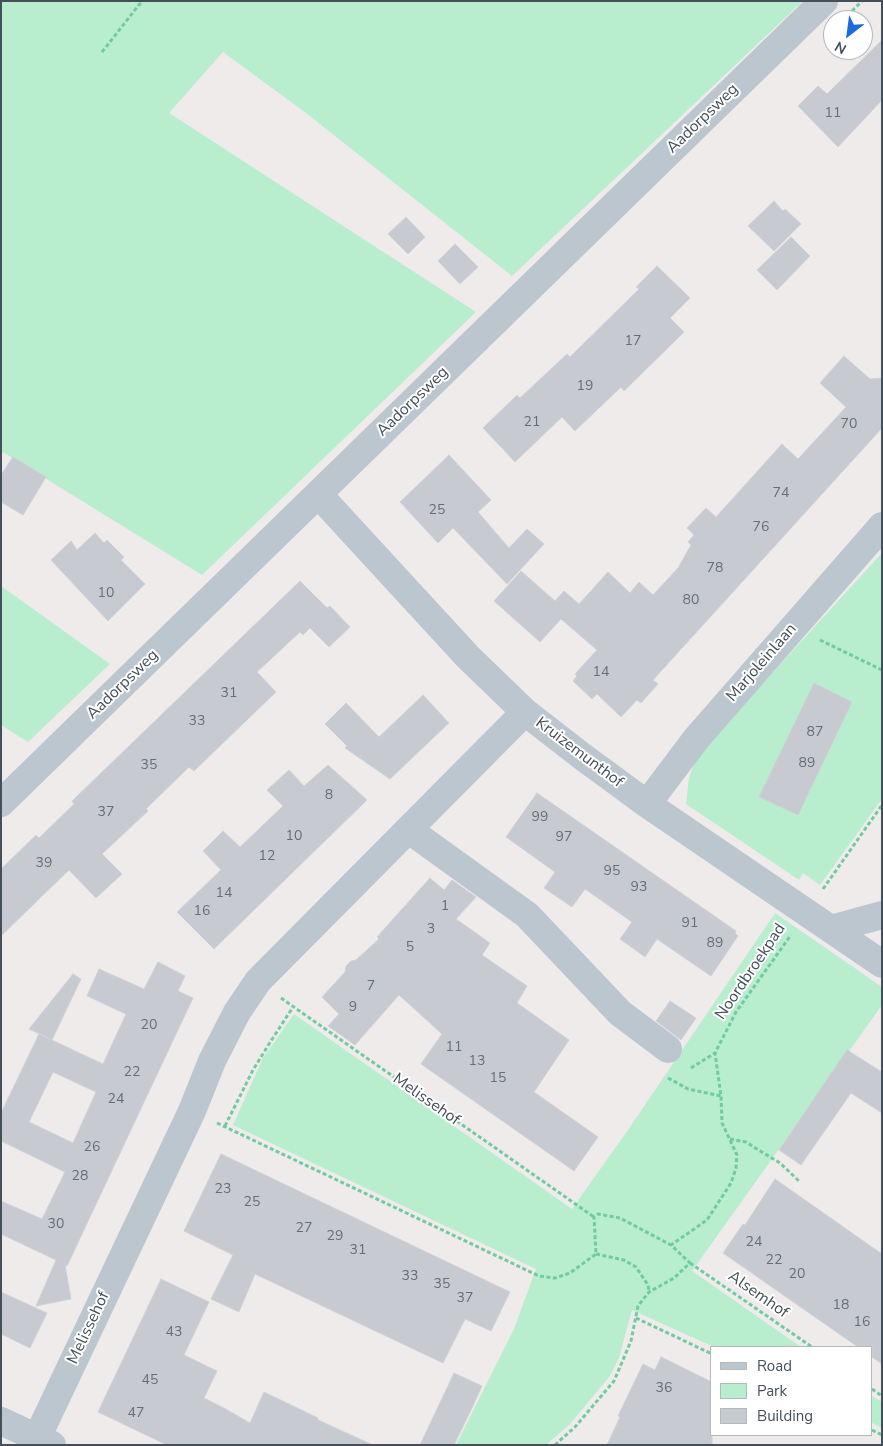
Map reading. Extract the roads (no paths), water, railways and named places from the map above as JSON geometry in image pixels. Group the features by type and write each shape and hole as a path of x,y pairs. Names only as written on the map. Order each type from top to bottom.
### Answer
{"street":[{"name":"Aadorpsweg","path":"1,803 824,1"},
{"name":"Kruizemunthof","path":"318,494 468,657 524,712 647,804 882,964"},
{"name":"Marjoleinlaan","path":"647,804 696,739 882,526"},
{"name":"Melissehof","path":"44,1441 192,1111 212,1061 237,1012 258,981 524,712"},
{"path":"409,830 527,915 620,1013 668,1049"},
{"path":"831,930 882,915"},
{"path":"1,1421 44,1441"}]}
